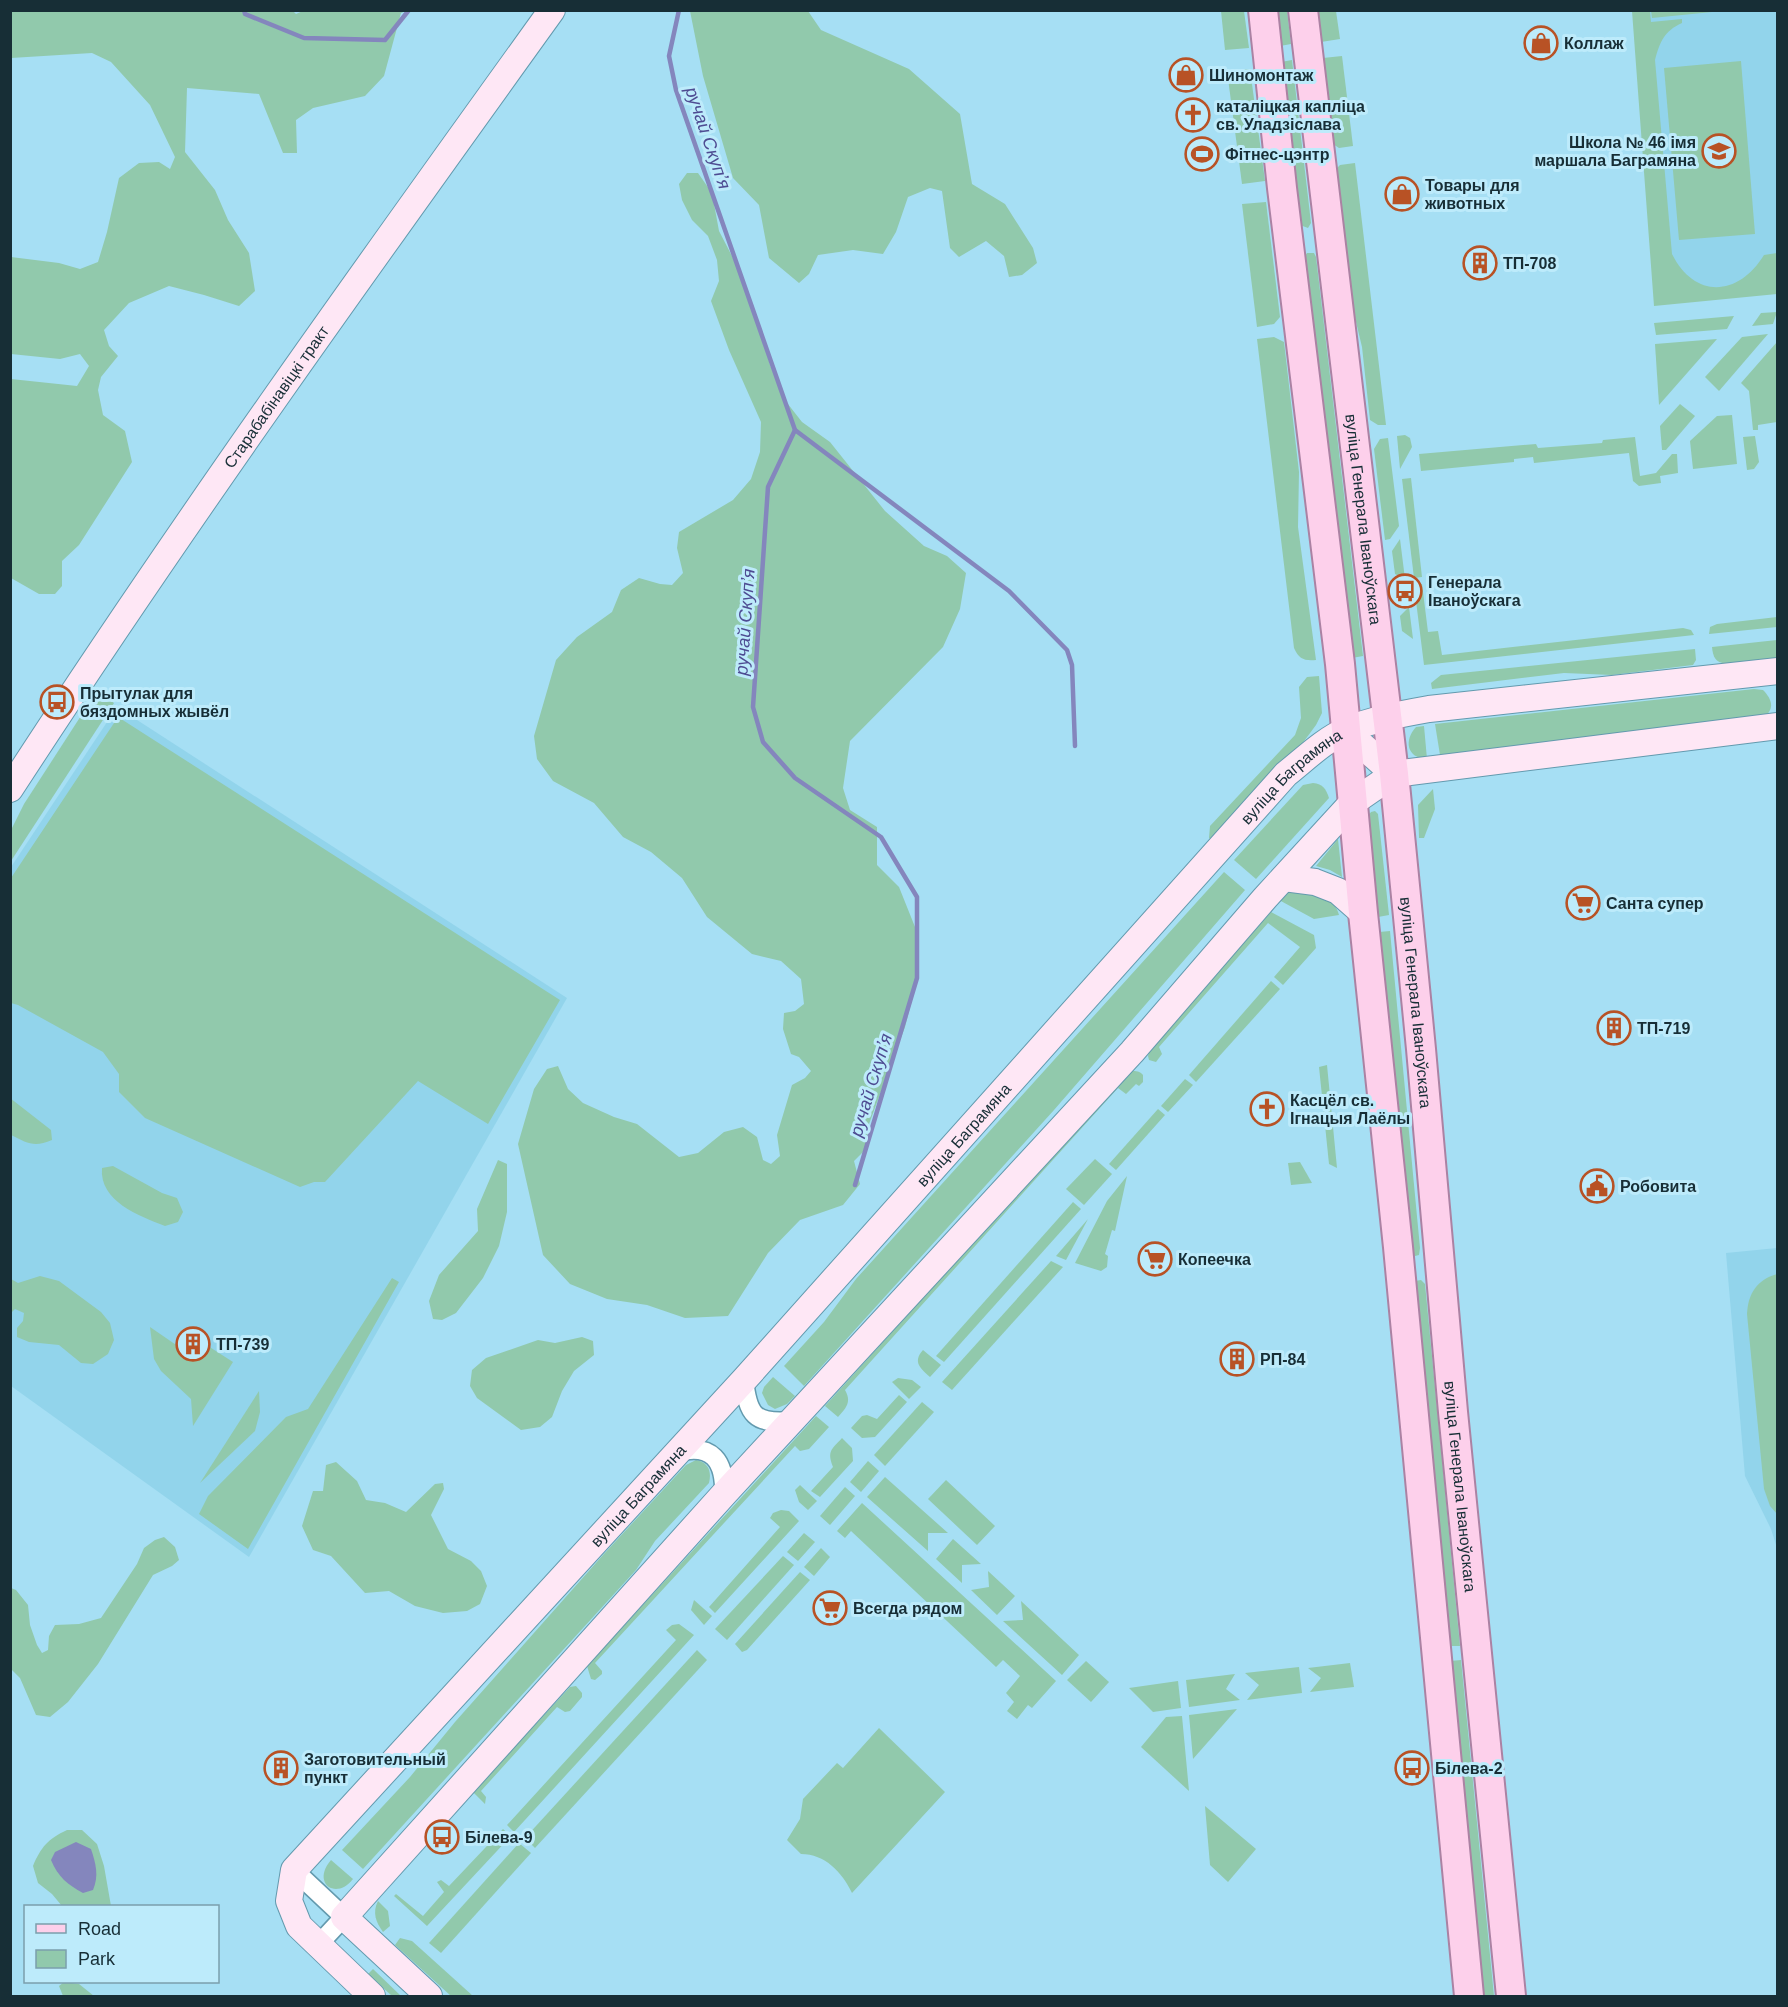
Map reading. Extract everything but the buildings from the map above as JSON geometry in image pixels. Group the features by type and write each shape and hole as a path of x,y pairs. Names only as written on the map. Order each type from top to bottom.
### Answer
{"main road":[{"path":"1263,10 1286,224 1324,521 1346,731 1398,1247 1469,1996"},
{"name":"вуліца Генерала Іваноўскага","path":"1303,10 1388,716 1510,1996"},
{"path":"1286,224 1295,233 1307,236 1318,232 1327,219"},
{"path":"1292,264 1297,251 1308,244 1326,249 1332,259"},
{"path":"1398,1247 1407,1260 1417,1264 1434,1256 1439,1244"},
{"path":"1402,1292 1408,1277 1423,1271 1438,1278 1443,1288"}],"street":[{"name":"Старабабінавіцкі тракт","path":"10,789 105,643 266,411 552,10"},
{"name":"вуліца Баграмяна","path":"294,1870 744,1380 1286,774 1321,746 1346,731 1388,716 1429,709 1766,673"},
{"path":"1766,673 1766,678 1778,690"},
{"path":"318,1945 724,1494 1132,1052 1352,803 1394,774 1772,723"},
{"path":"1346,731 1394,774"},
{"path":"1284,878 1315,882 1338,891 1363,913"},
{"path":"744,1380 746,1394 754,1416 772,1422 791,1421"},
{"path":"678,1452 703,1449 713,1456 721,1467 724,1477 724,1494"},
{"path":"294,1870 429,1996"},
{"path":"294,1870 289,1901 298,1926 372,1996"}],"shaded area":[{"name":"Школа № 46 імя маршала Баграмяна","path":"1648,11 1777,11 1777,292 1673,302"},
{"path":"117,707 567,998 249,1557 11,1386 11,867"},
{"path":"1777,1248 1777,1548 1771,1529 1745,1476 1726,1253"},
{"path":"76,1842 91,1849 96,1870 93,1890 83,1893 64,1880 51,1860 55,1852"}],"green space":[{"path":"305,10 406,11 401,13 384,76 365,96 313,108 296,120 297,153 283,153 259,94 187,88 185,152 215,190 228,220 249,253 255,291 239,306 169,286 129,303 104,330 109,346 118,356 101,377 98,390 103,415 125,431 132,462 79,545 62,561 62,586 55,594 39,594 11,578 11,379 77,386 89,366 80,354 60,359 11,354 11,257 59,263 80,269 98,262 119,178 139,163 159,162 170,169 175,157 150,105 111,62 92,53 11,58 11,11 293,11 296,14"},
{"path":"1651,10 1732,10 1652,18 1651,11"},
{"path":"690,11 808,11 821,30 909,69 960,114 972,184 1005,204 1033,248 1037,263 1022,275 1009,277 1004,256 986,241 959,257 950,248 942,191 930,188 908,197 896,232 883,254 853,250 818,255 809,274 799,283 769,258 759,205 733,178 703,76"},
{"path":"1221,11 1244,11 1249,48 1225,50"},
{"path":"1276,11 1287,11 1291,44 1280,46"},
{"path":"1317,11 1336,11 1340,39 1321,42"},
{"path":"1632,11 1650,11 1651,22 1682,19 1682,23 1664,38 1655,60 1672,254 1682,269 1693,279 1705,285 1717,287 1730,285 1742,279 1754,269 1764,255 1777,253 1777,294 1654,306"},
{"path":"1342,56 1353,146 1339,148 1333,144 1323,58"},
{"path":"1292,60 1311,223 1308,228 1300,225 1281,62"},
{"path":"1741,61 1755,234 1679,240 1664,68"},
{"path":"1250,69 1265,181 1242,184 1227,71"},
{"path":"1355,163 1386,425 1378,425 1370,420 1362,347 1352,305 1334,171 1340,165"},
{"path":"687,173 698,173 712,193 719,231 747,293 760,327 770,365 784,399 802,422 830,442 885,511 924,546 947,556 966,573 960,609 943,647 850,741 843,788 850,810 877,827 877,865 899,887 919,937 917,981 905,1027 869,1124 865,1150 854,1161 860,1184 843,1205 800,1220 768,1253 728,1316 685,1318 647,1305 607,1299 570,1284 543,1255 518,1144 534,1089 547,1069 558,1066 568,1089 583,1103 614,1117 637,1124 679,1157 698,1153 724,1132 743,1127 757,1137 763,1160 771,1164 780,1156 777,1135 792,1085 805,1078 811,1071 799,1057 791,1054 783,1029 784,1013 795,1011 804,1004 801,979 781,961 752,954 707,917 682,878 651,852 623,837 594,803 553,781 537,759 534,736 556,660 577,637 612,612 621,590 639,578 672,585 683,573 677,548 679,532 733,500 751,479 760,452 761,422 729,350 711,301 719,281 717,260 708,236 692,220 682,200 679,184"},
{"path":"1266,202 1280,317 1274,324 1257,327 1242,204"},
{"path":"1307,253 1314,253 1316,257 1363,656 1352,658 1304,258"},
{"path":"1777,312 1773,324 1752,326 1761,313"},
{"path":"1734,316 1727,329 1656,335 1654,323"},
{"path":"1768,334 1719,391 1705,377 1742,337"},
{"path":"1274,337 1284,342 1299,472 1298,527 1316,660 1302,658 1294,648 1257,339"},
{"path":"1717,339 1659,405 1655,344"},
{"path":"1777,342 1777,422 1758,425 1758,430 1753,430 1749,391 1741,383"},
{"path":"1680,404 1695,416 1666,450 1662,450 1660,426"},
{"path":"1732,415 1737,464 1693,469 1690,441 1717,416"},
{"path":"1405,435 1410,438 1412,447 1400,469 1397,436"},
{"path":"1755,436 1759,462 1754,469 1747,470 1743,437"},
{"path":"1635,437 1640,476 1656,473 1672,454 1677,454 1678,473 1660,476 1661,483 1639,486 1633,481 1629,453 1534,463 1533,457 1514,459 1514,462 1421,471 1419,454 1536,444 1538,448 1602,443 1603,440"},
{"path":"1388,438 1399,526 1390,539 1385,540 1374,449 1380,439"},
{"path":"1411,478 1422,577 1414,578 1402,479"},
{"path":"1400,539 1405,579 1395,574 1392,551"},
{"path":"1422,584 1428,632 1438,631 1442,655 1683,628 1691,630 1694,635 1424,665 1414,585"},
{"path":"1409,607 1413,639 1402,631 1400,616"},
{"path":"1777,617 1777,627 1709,634 1710,627 1717,624"},
{"path":"1777,640 1777,658 1726,664 1717,660 1712,651 1712,647"},
{"path":"1695,649 1696,660 1693,665 1612,675 1564,673 1432,689 1431,683 1441,675"},
{"path":"1319,676 1322,713 1316,725 1299,748 1213,841 1209,838 1210,826 1295,735 1301,718 1299,687 1307,677"},
{"path":"1754,689 1763,690 1770,700 1770,711 1764,717 1440,755 1435,724"},
{"path":"97,691 114,703 11,861 11,830 24,804"},
{"path":"118,717 560,1000 488,1124 418,1081 325,1182 314,1182 300,1187 145,1118 119,1092 119,1074 103,1052 11,1003 11,878"},
{"path":"1424,726 1427,759 1415,755 1409,748 1412,732 1416,727"},
{"path":"1313,783 1324,788 1329,798 1256,879 1234,860 1303,785"},
{"path":"1433,789 1435,809 1424,838 1419,838 1418,805"},
{"path":"1375,811 1378,814 1389,915 1378,917 1368,816"},
{"path":"1338,839 1342,877 1316,866"},
{"path":"1224,872 1245,890 1054,1110 804,1386 784,1366 824,1322 856,1279"},
{"path":"1301,889 1329,900 1339,915 1314,919 1279,900 1291,891"},
{"path":"1271,912 1314,935 1316,948 1283,985 1274,977 1300,947 1268,923 1159,1047 1162,1054 1156,1062 1149,1060 1150,1049"},
{"path":"1390,931 1420,1248 1419,1255 1415,1256 1410,1254 1379,932"},
{"path":"1271,981 1280,989 1196,1082 1189,1075"},
{"path":"1327,1065 1337,1168 1329,1164 1319,1067"},
{"path":"1131,1071 1142,1074 1143,1082 1139,1086 1136,1084 1126,1094 1118,1088 845,1390 848,1401 846,1408 838,1417 825,1406 1116,1085"},
{"path":"1185,1079 1193,1085 1168,1112 1161,1106"},
{"path":"10,1098 51,1130 52,1140 31,1144 11,1135"},
{"path":"1158,1109 1165,1115 1116,1170 1109,1164"},
{"path":"1095,1159 1112,1174 1084,1205 1066,1189"},
{"path":"498,1160 507,1164 507,1212 499,1246 483,1278 456,1313 442,1320 433,1319 429,1301 439,1275 478,1231 477,1209"},
{"path":"1300,1162 1312,1183 1291,1185 1288,1163"},
{"path":"113,1166 162,1193 177,1198 183,1212 178,1222 165,1226 123,1206 107,1190 103,1180 102,1168"},
{"path":"1127,1176 1115,1231 1112,1230 1105,1254 1108,1256 1107,1267 1101,1271 1075,1263 1107,1201"},
{"path":"1073,1202 1081,1209 944,1362 936,1356"},
{"path":"1088,1219 1066,1260 1056,1256"},
{"path":"1051,1261 1063,1267 952,1390 942,1382"},
{"path":"1777,1274 1777,1514 1770,1506 1764,1489 1747,1314 1749,1300 1755,1288 1764,1280"},
{"path":"40,1276 59,1281 101,1312 110,1323 114,1340 108,1354 93,1364 81,1363 59,1345 29,1342 17,1337 17,1328 23,1321 24,1313 15,1309 11,1313 11,1279 18,1283"},
{"path":"392,1278 399,1282 248,1549 199,1514 208,1496 286,1417 308,1409"},
{"path":"1421,1280 1425,1284 1460,1646 1449,1646 1415,1281"},
{"path":"150,1327 198,1360 208,1346 233,1362 193,1426 191,1399 161,1371 154,1359"},
{"path":"582,1337 593,1341 594,1355 574,1371 562,1391 552,1417 540,1427 521,1430 477,1398 470,1386 472,1370 486,1358 538,1340 555,1343"},
{"path":"923,1350 941,1365 930,1377 918,1362"},
{"path":"773,1377 795,1396 787,1404 775,1409 768,1405 762,1393"},
{"path":"898,1378 912,1380 921,1387 909,1399 892,1382"},
{"path":"259,1391 260,1412 255,1431 200,1483"},
{"path":"899,1395 907,1402 875,1437 862,1438 851,1428 862,1416 867,1415 877,1419"},
{"path":"922,1402 934,1412 885,1466 874,1455"},
{"path":"816,1416 829,1427 809,1449 800,1451 795,1446 595,1663 602,1674 595,1680 591,1679 587,1666"},
{"path":"842,1438 852,1448 853,1461 820,1497 811,1491 833,1467 831,1451"},
{"path":"696,1460 704,1463 708,1468 709,1483 655,1541 636,1570 363,1869 342,1850 410,1777 455,1722 603,1555 686,1465"},
{"path":"868,1461 879,1471 861,1492 850,1482"},
{"path":"336,1462 357,1481 366,1500 385,1503 406,1512 435,1484 443,1483 444,1489 431,1515 448,1549 471,1561 481,1571 487,1586 480,1604 467,1611 443,1613 415,1606 389,1591 365,1593 331,1556 313,1550 302,1526 313,1491 323,1491 326,1465"},
{"path":"885,1477 948,1533 928,1533 928,1551 867,1497"},
{"path":"946,1480 995,1526 977,1545 928,1499"},
{"path":"800,1485 817,1501 808,1510 799,1502 795,1490"},
{"path":"845,1487 855,1496 830,1525 820,1516"},
{"path":"862,1503 1056,1681 1032,1708 1028,1705 1017,1719 1007,1711 1014,1702 1006,1693 1020,1676 1003,1660 996,1667 851,1531 845,1538 837,1531"},
{"path":"781,1510 789,1511 799,1521 715,1613 709,1607 780,1527 770,1518 773,1513"},
{"path":"804,1533 815,1542 798,1561 787,1552"},
{"path":"164,1537 175,1547 179,1560 153,1575 98,1664 68,1702 50,1717 36,1715 20,1678 11,1669 11,1588 16,1590 28,1605 30,1625 42,1653 48,1650 49,1636 55,1625 79,1624 101,1618 137,1564 144,1548"},
{"path":"953,1539 981,1564 962,1565 962,1583 936,1559"},
{"path":"821,1548 830,1557 814,1576 804,1567"},
{"path":"783,1556 794,1565 727,1640 715,1629"},
{"path":"988,1571 1015,1596 997,1615 971,1590 989,1587"},
{"path":"800,1572 810,1580 747,1650 742,1652 735,1644"},
{"path":"694,1600 712,1616 704,1625 691,1610"},
{"path":"1021,1601 1079,1655 1062,1675 1003,1621 1023,1620"},
{"path":"679,1624 694,1635 514,1832 507,1825 676,1640 666,1630 672,1625"},
{"path":"697,1650 707,1660 535,1848 525,1838"},
{"path":"1461,1660 1494,1996 1483,1996 1450,1661"},
{"path":"1086,1661 1109,1682 1091,1702 1067,1680"},
{"path":"1350,1663 1354,1687 1310,1692 1321,1678 1308,1668"},
{"path":"1299,1667 1302,1693 1247,1700 1259,1685 1245,1673"},
{"path":"1235,1674 1226,1689 1240,1700 1189,1707 1186,1680"},
{"path":"1178,1681 1181,1708 1153,1712 1129,1688"},
{"path":"576,1686 582,1693 582,1697 570,1711 565,1712 557,1707 481,1791 486,1797 485,1804 473,1792 570,1687"},
{"path":"1237,1709 1193,1759 1189,1715"},
{"path":"1182,1716 1189,1791 1141,1747 1166,1717"},
{"path":"879,1728 945,1792 852,1893 838,1871 832,1866 818,1857 801,1854 787,1840 800,1819 803,1799 837,1763 843,1768"},
{"path":"1205,1806 1256,1849 1228,1882 1210,1865"},
{"path":"503,1829 511,1836 427,1926 394,1896 396,1894 423,1916 444,1892 437,1882 441,1880 449,1886"},
{"path":"67,1830 82,1830 97,1844 104,1866 111,1905 61,1905 38,1883 33,1866 46,1844"},
{"path":"519,1843 531,1853 441,1953 429,1943"},
{"path":"331,1860 353,1879 340,1889 333,1889 325,1882 326,1868"},
{"path":"378,1901 388,1911 390,1926 383,1932 376,1917 375,1910"},
{"path":"400,1938 412,1941 473,1996 451,1996 395,1945"},
{"path":"373,1969 401,1996 392,1996 368,1974"},
{"path":"63,1983 79,1984 94,1996 63,1996 59,1986"}],"waterway":[{"name":"ручай Скупʼя","path":"244,10 245,14 304,38 385,40 409,10"},
{"name":"ручай Скупʼя","path":"679,10 669,56 676,90 795,430 768,487 753,707 763,742 795,778 881,837 917,897 917,978 855,1185"},
{"path":"795,430 1009,591 1067,650 1072,665 1075,746"}],"place":[{"name":"Коллаж","path":"1541,43"},
{"name":"Шиномонтаж","path":"1186,75"},
{"name":"каталіцкая капліца св. Уладзіслава","path":"1193,115"},
{"name":"Школа № 46 імя маршала Баграмяна","path":"1719,151"},
{"name":"Фітнес-цэнтр","path":"1202,154"},
{"name":"Товары для животных","path":"1402,194"},
{"name":"ТП-708","path":"1480,263"},
{"name":"Генерала Іваноўскага","path":"1405,591"},
{"name":"Прытулак для бяздомных жывёл","path":"57,702"},
{"name":"Санта супер","path":"1583,903"},
{"name":"ТП-719","path":"1614,1028"},
{"name":"Касцёл св. Ігнацыя Лаёлы","path":"1267,1109"},
{"name":"Робовита","path":"1597,1186"},
{"name":"Копеечка","path":"1155,1259"},
{"name":"ТП-739","path":"193,1344"},
{"name":"РП-84","path":"1237,1359"},
{"name":"Всегда рядом","path":"830,1608"},
{"name":"Заготовительный пункт","path":"281,1768"},
{"name":"Білева-2","path":"1412,1768"},
{"name":"Білева-9","path":"442,1837"}]}
